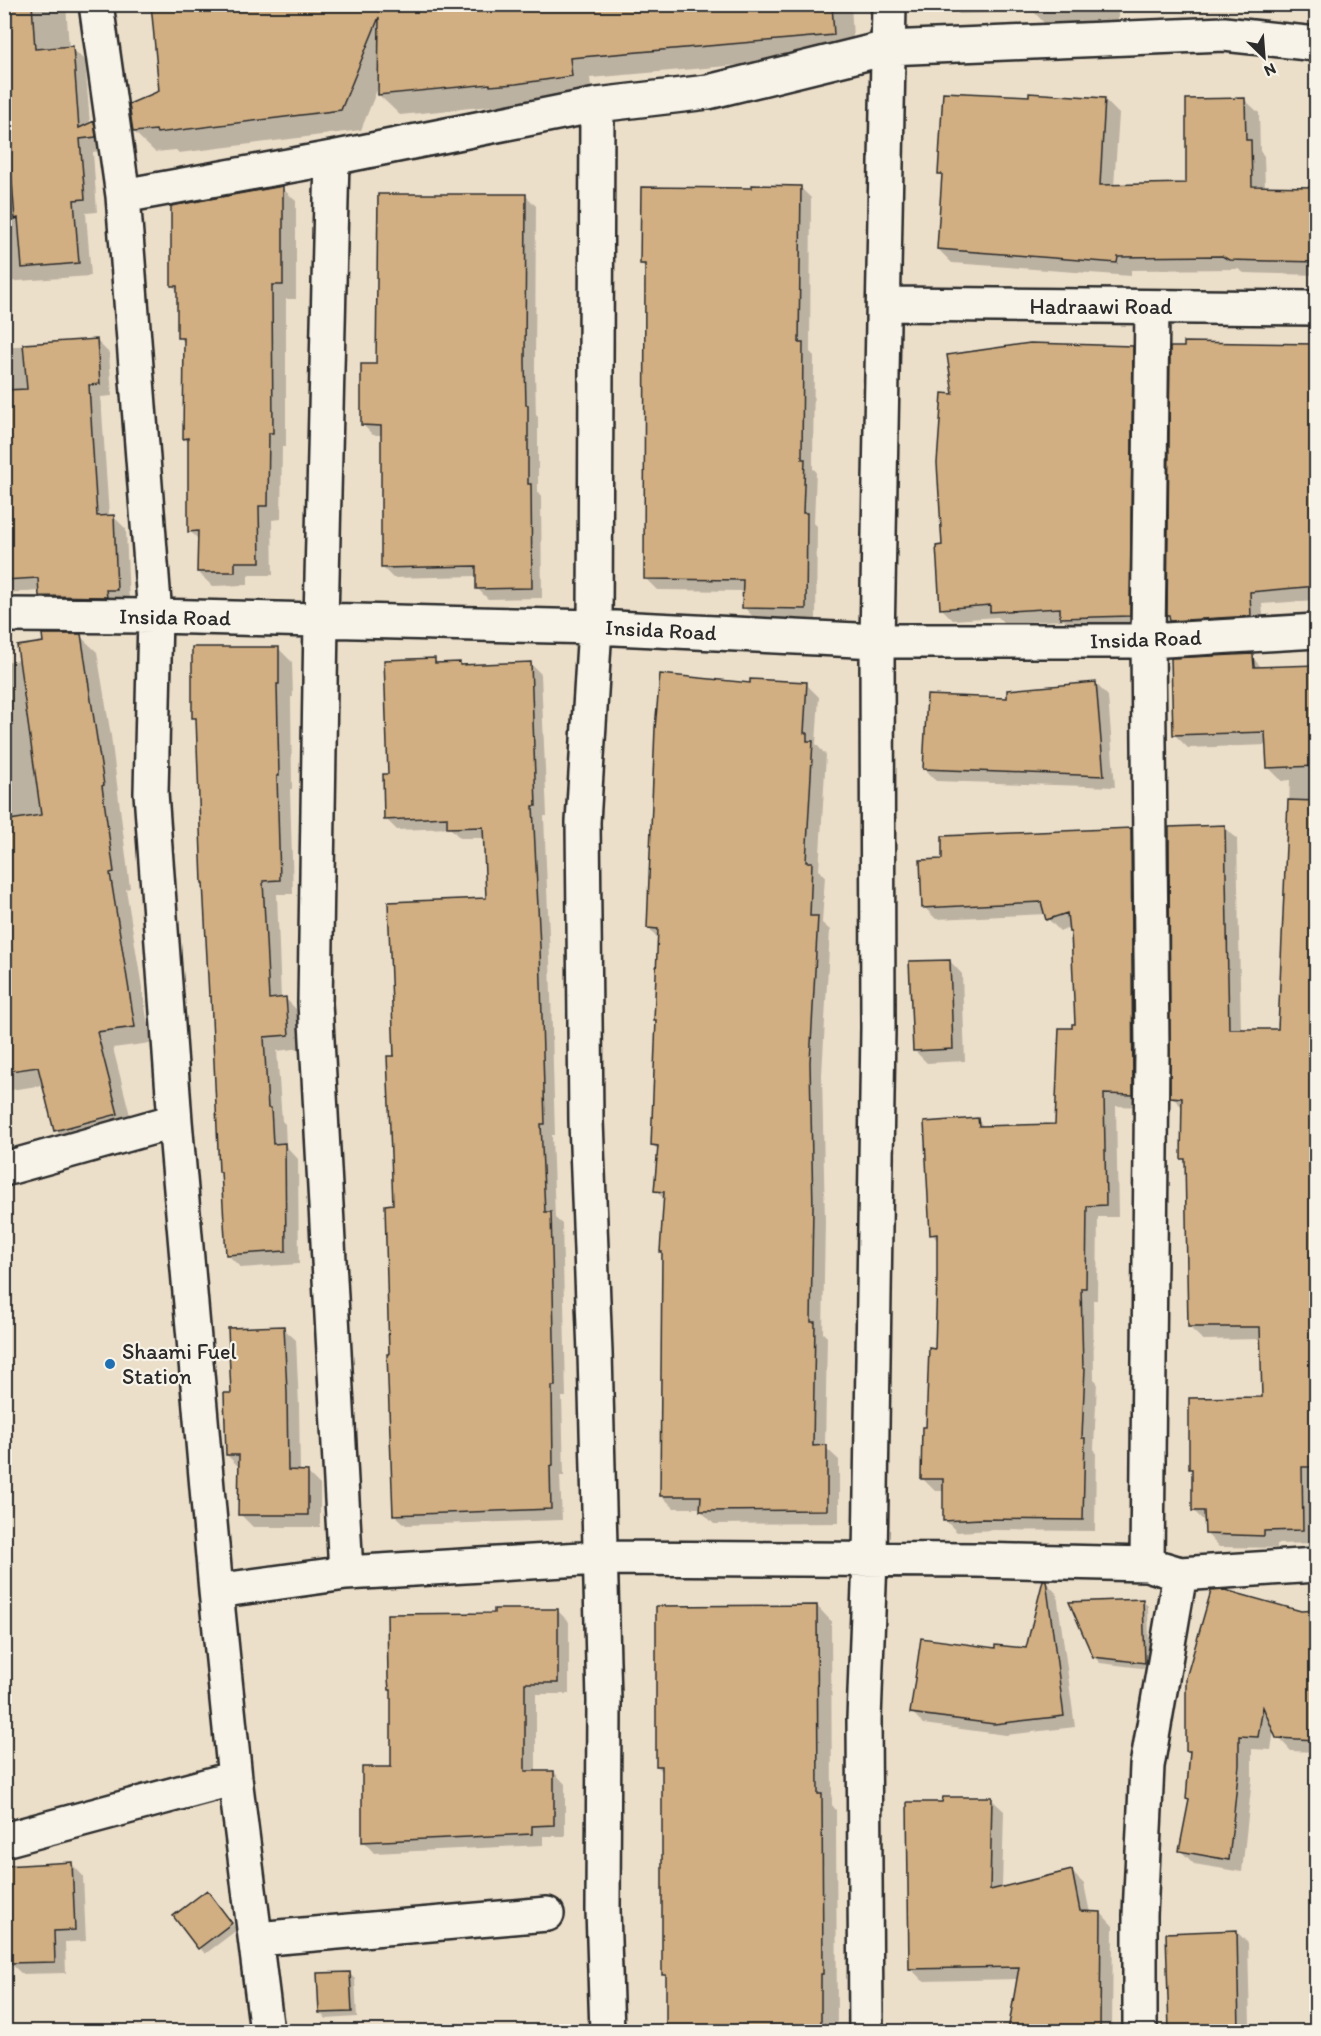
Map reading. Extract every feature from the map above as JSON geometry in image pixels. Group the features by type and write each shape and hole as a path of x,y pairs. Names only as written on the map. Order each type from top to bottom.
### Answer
{"street":[{"path":"96,4 123,195 154,615 151,793 175,1120 234,1778 267,2031"},
{"path":"866,2031 864,1719 870,1559 878,1028 877,641 889,4"},
{"path":"123,195 332,158 597,105 708,92 888,48 1224,34 1317,44"},
{"path":"597,105 595,627 583,822 586,1121 604,1701 603,1910 607,2031"},
{"path":"332,158 315,1003 346,1573"},
{"name":"Hadraawi Road","path":"885,304 1317,308"},
{"path":"1148,1564 1152,1050 1148,641 1152,307"},
{"name":"Insida Road","path":"4,615 154,615 595,627 877,641 1148,641 1317,631"},
{"path":"4,1169 175,1120"},
{"path":"216,1591 346,1573 599,1558 870,1559 1148,1564 1180,1574 1317,1565"},
{"path":"1140,2031 1140,1915 1147,1766 1180,1574"},
{"path":"4,1840 234,1778"},
{"path":"256,1940 547,1914"}],"building":[{"path":"4,4 32,4 35,49 73,46 79,128 94,121 96,137 80,139 85,199 74,200 79,263 22,268 18,218 15,219 4,82"},
{"path":"151,4 832,4 834,35 570,58 572,76 516,84 490,86 490,84 378,95 379,17 341,110 157,133 156,130 133,132 129,104 159,91"},
{"path":"943,92 1029,96 1029,93 1105,98 1100,185 1186,183 1186,99 1245,98 1246,140 1251,140 1252,186 1317,187 1317,262 1229,260 1222,256 1118,257 1117,263 937,249 942,174 938,174"},
{"path":"752,185 801,186 799,343 803,343 802,459 805,459 803,513 807,513 806,609 742,608 743,580 644,579 645,264 640,264 641,187 752,188"},
{"path":"283,186 283,285 272,285 273,433 269,433 268,506 259,506 260,562 235,562 235,572 197,572 198,531 188,532 188,438 183,439 184,338 177,338 177,286 171,286 171,206"},
{"path":"378,194 526,194 525,362 526,405 528,405 528,484 531,484 532,588 476,589 476,566 381,568 381,426 361,425 361,364 376,364"},
{"path":"97,339 100,384 89,385 97,516 114,515 117,590 106,590 107,597 39,596 38,578 4,580 4,390 27,389 23,344"},
{"path":"1184,342 1317,344 1317,586 1250,592 1251,616 1170,621 1167,615 1170,347 1184,347"},
{"path":"1030,343 1133,346 1130,616 1060,618 1060,608 990,612 990,605 940,609 936,546 942,545 937,463 942,393 953,394 947,355"},
{"path":"42,634 81,634 104,785 102,786 114,872 110,873 135,1027 97,1032 118,1114 54,1131 38,1067 4,1072 4,821 41,815 17,646 43,642"},
{"path":"192,647 279,647 279,684 277,684 279,776 277,776 280,880 263,881 269,999 286,997 289,1035 264,1037 268,1108 271,1108 273,1144 285,1143 286,1251 226,1255 202,883 196,718 192,718"},
{"path":"1253,654 1254,667 1317,665 1317,766 1267,768 1265,732 1173,735 1171,658"},
{"path":"435,658 435,663 460,662 460,665 531,662 536,806 533,806 545,1124 541,1124 545,1212 551,1212 553,1289 555,1386 552,1386 551,1509 393,1515 387,1354 389,1354 385,1205 393,1204 387,1056 394,1056 388,902 486,898 483,827 447,828 447,817 384,820 383,774 388,774 384,660"},
{"path":"660,674 750,683 750,679 807,682 804,733 807,733 807,741 813,741 806,862 812,862 810,916 818,916 810,1062 813,1208 811,1322 815,1322 813,1446 827,1445 827,1510 700,1511 701,1496 660,1496 662,1252 660,1252 664,1192 654,1191 658,1146 651,1145 658,929 647,928 655,728"},
{"path":"1096,682 1104,776 923,769 927,695 1007,698 1007,690"},
{"path":"1288,800 1317,801 1317,1467 1302,1467 1303,1530 1264,1531 1264,1536 1205,1534 1204,1511 1192,1511 1192,1469 1189,1469 1189,1398 1262,1397 1260,1327 1188,1327 1185,1159 1181,1159 1182,1098 1170,1097 1169,827 1225,825 1229,1029 1278,1029"},
{"path":"1131,828 1133,1095 1104,1094 1106,1205 1087,1206 1086,1288 1081,1288 1083,1368 1085,1368 1082,1438 1085,1438 1083,1520 943,1521 943,1479 921,1479 922,1427 926,1427 929,1348 935,1349 937,1276 937,1234 930,1235 924,1122 978,1118 979,1126 1055,1124 1059,1028 1072,1028 1072,1024 1075,1024 1071,932 1069,932 1067,913 1046,920 1041,902 922,908 920,860 942,859 942,836"},
{"path":"950,960 953,1049 913,1051 909,961"},
{"path":"284,1326 288,1470 308,1471 308,1515 238,1515 239,1455 226,1455 224,1393 231,1393 228,1328"},
{"path":"1043,1580 1046,1580 1064,1716 994,1724 910,1713 921,1638 995,1648 995,1645 1026,1648"},
{"path":"1225,1590 1301,1611 1317,1610 1317,1740 1276,1738 1263,1707 1258,1737 1239,1736 1239,1765 1229,1860 1179,1851 1189,1800 1186,1799 1190,1751 1186,1751 1186,1678 1211,1591"},
{"path":"1143,1599 1145,1663 1093,1657 1069,1602"},
{"path":"817,1605 818,1794 822,1794 821,2031 666,2031 666,1975 662,1975 662,1766 656,1766 656,1606"},
{"path":"494,1609 558,1609 558,1683 525,1683 525,1771 554,1771 554,1825 532,1826 532,1834 362,1842 362,1767 391,1767 391,1690 389,1690 388,1678 387,1614 494,1613"},
{"path":"943,1797 992,1797 990,1890 1072,1870 1080,1911 1101,1912 1100,2031 1008,2031 1019,1967 909,1969 907,1802 942,1802"},
{"path":"72,1862 75,1930 54,1931 55,1962 9,1963 7,1933 4,1933 4,1866"},
{"path":"207,1890 232,1923 198,1949 173,1916"},
{"path":"1237,1930 1239,2031 1169,2031 1166,1933"},
{"path":"350,1972 352,2012 319,2013 317,1973"}],"place":[{"name":"Shaami Fuel Station","path":"110,1364"}]}
